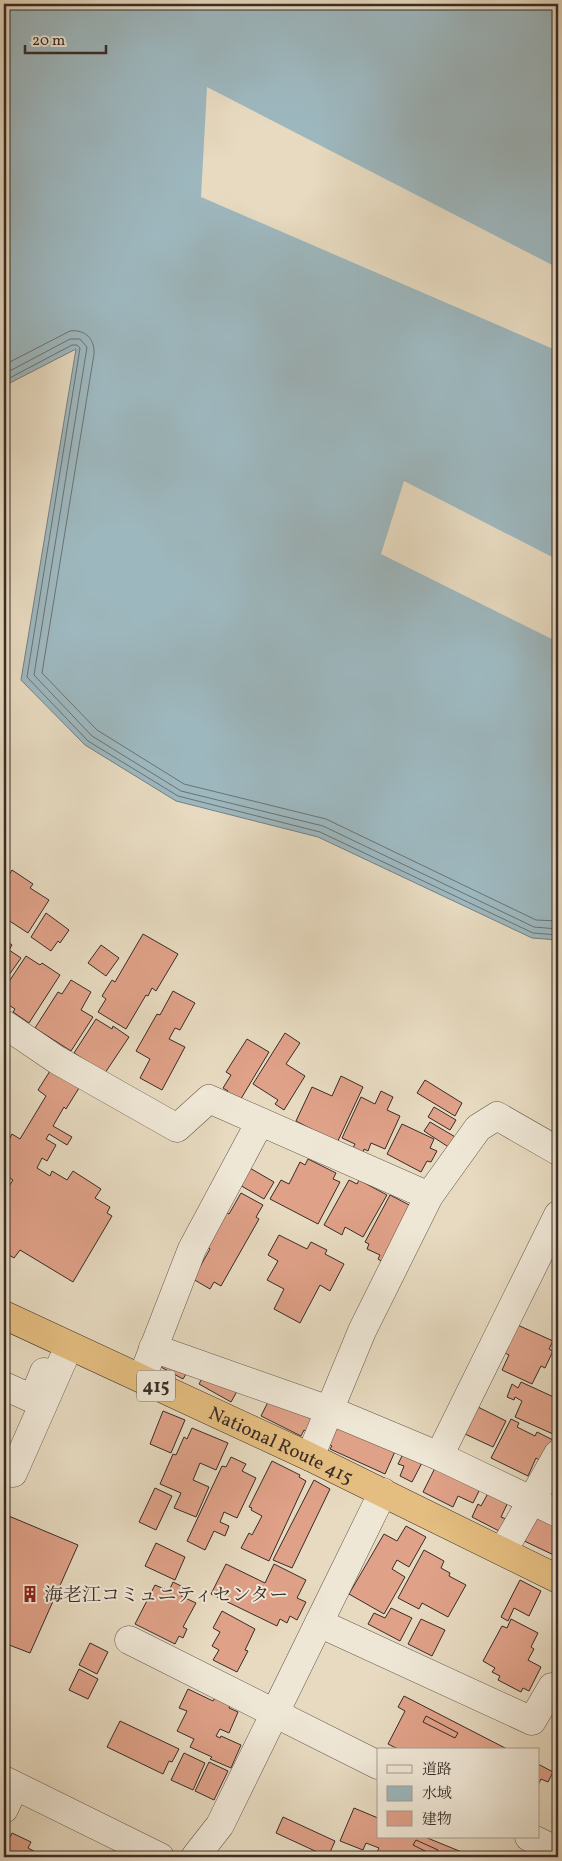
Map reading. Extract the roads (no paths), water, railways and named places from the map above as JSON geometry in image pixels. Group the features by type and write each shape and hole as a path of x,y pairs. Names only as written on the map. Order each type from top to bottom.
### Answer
{"highway":[{"name":"National Route 415","path":"4,1315 310,1457 558,1579"}],"street":[{"path":"4,1024 57,1060 177,1128 209,1099 429,1196"},
{"path":"310,1457 362,1331 429,1196 478,1128 497,1116 558,1151"},
{"path":"142,1379 192,1249 260,1122"},
{"path":"439,1456 558,1215"},
{"path":"4,1386 33,1399 64,1344"},
{"path":"4,1469 13,1473 64,1344"},
{"path":"154,1348 329,1410 439,1456 558,1513"},
{"path":"503,1551 558,1454"},
{"path":"200,1851 220,1825 383,1492"},
{"path":"319,1623 532,1721 552,1687 558,1690"},
{"path":"129,1640 377,1764"},
{"path":"8,1792 160,1857"},
{"path":"531,1838 558,1851"}],"water":[{"path":"4,4 558,4 558,940 532,938 318,837 176,801 85,745 21,680 76,349 4,386"}],"place":[{"name":"海老江コミュニティセンター","path":"30,1594"}]}
